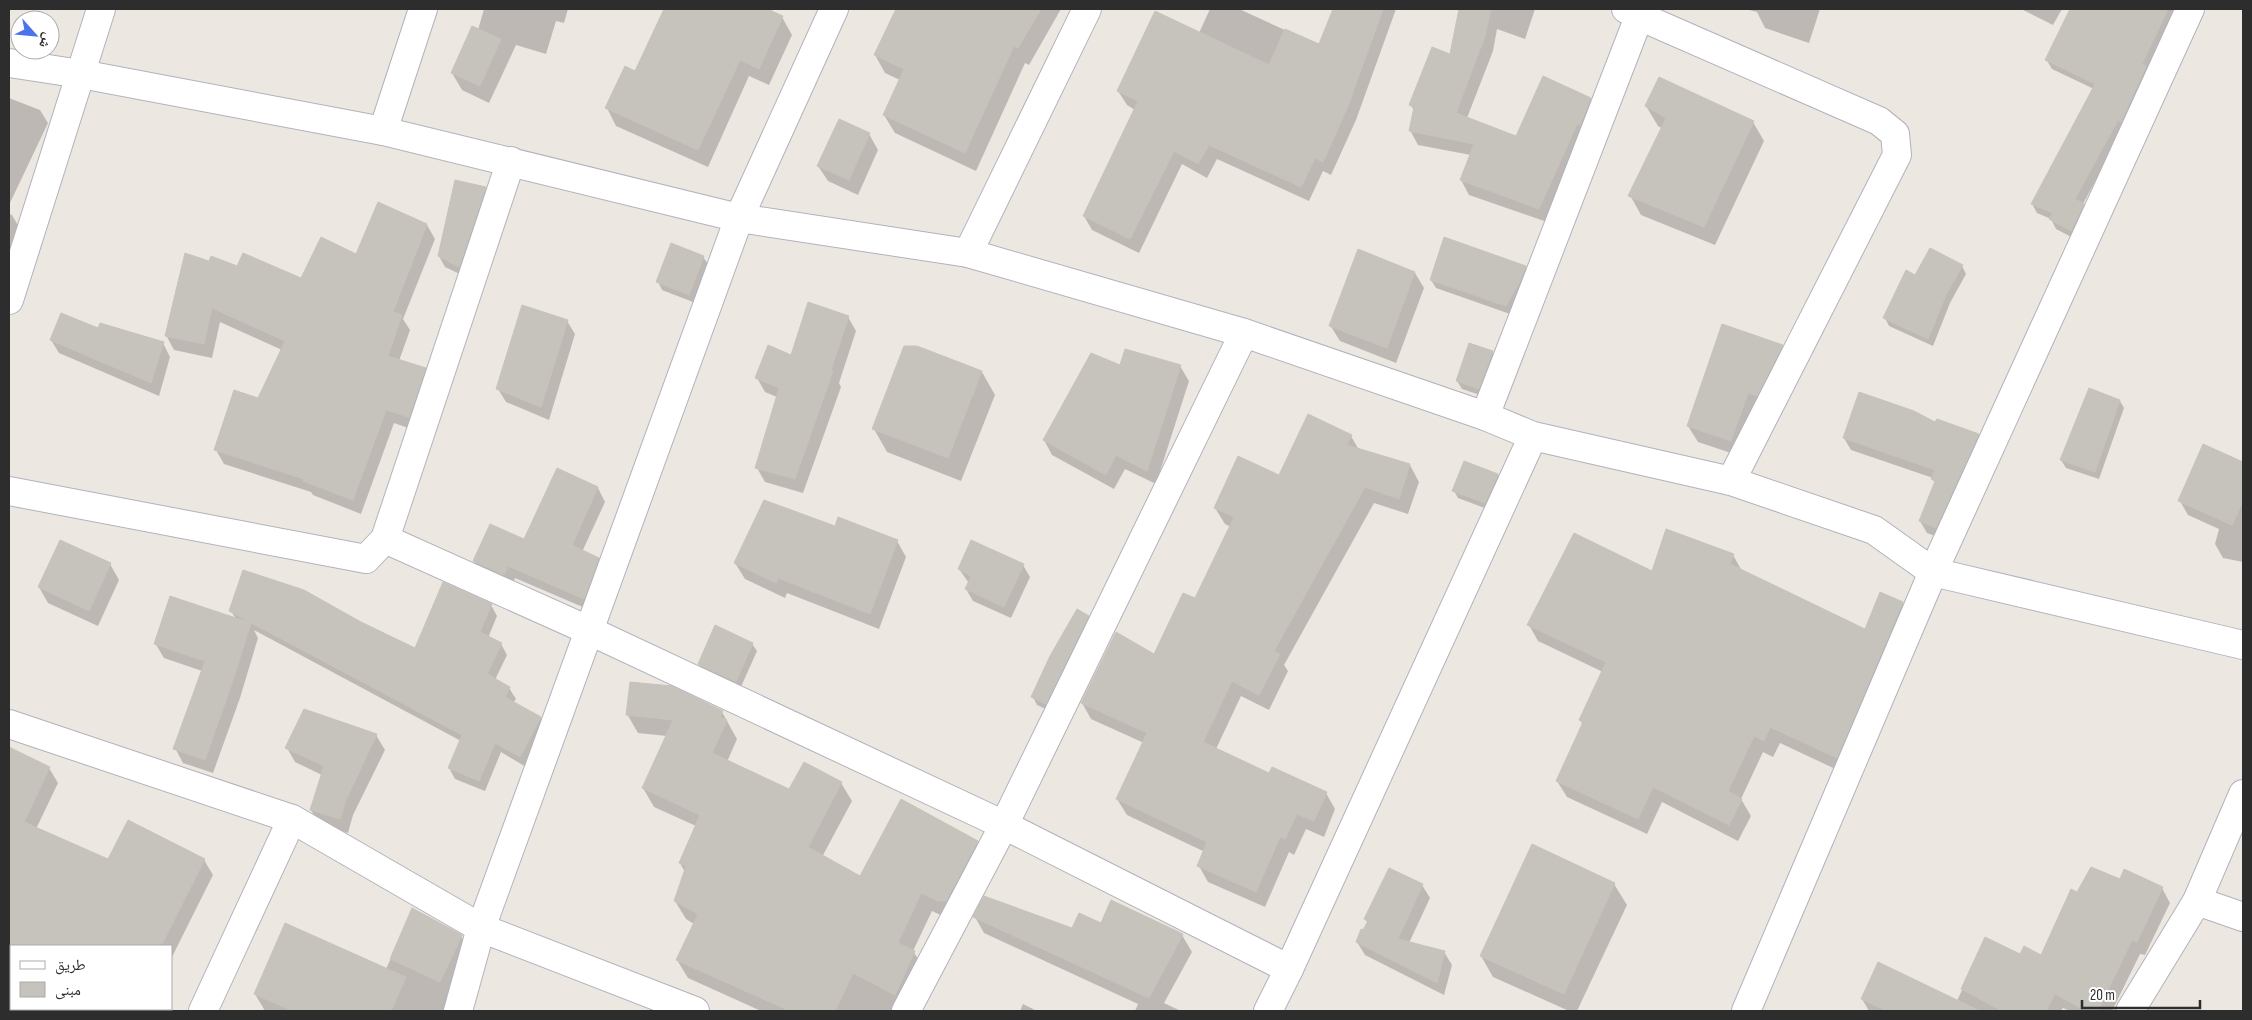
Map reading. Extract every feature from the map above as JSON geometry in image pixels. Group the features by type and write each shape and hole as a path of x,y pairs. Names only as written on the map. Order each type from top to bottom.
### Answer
{"street":[{"path":"9,300 101,9"},
{"path":"383,132 423,9"},
{"path":"458,1011 481,928 739,218 834,9"},
{"path":"968,253 1087,9"},
{"path":"1746,1011 1933,572 2190,9"},
{"path":"1484,416 1636,11 1880,121 1895,134 1897,155 1730,481"},
{"path":"9,63 81,74 383,132 739,218 968,253 1244,333 1484,416 1533,436 1730,481 1874,530 1933,572 2243,645"},
{"path":"9,490 366,559 385,539 511,162"},
{"path":"906,1011 1004,825 1244,333"},
{"path":"1268,1011 1533,436"},
{"path":"385,539 590,631 1004,825 1289,968"},
{"path":"9,724 292,820 481,928 695,1011"},
{"path":"2132,1010 2197,901 2243,794"},
{"path":"204,1011 292,820"},
{"path":"2197,901 2243,917"}],"building":[{"path":"664,9 767,9 783,16 759,69 740,60 698,150 605,108 625,66 635,71"},
{"path":"896,9 1041,9 1018,48 1014,46 965,153 883,115 904,69 874,55"},
{"path":"1333,9 1383,9 1348,106 1323,162 1315,158 1301,187 1209,145 1198,164 1174,151 1130,239 1083,216 1138,101 1117,91 1155,11 1269,65 1285,29 1319,44"},
{"path":"1459,9 1491,9 1485,36 1456,113 1516,136 1543,76 1591,98 1580,125 1577,124 1539,209 1460,180 1474,144 1409,131 1414,107 1409,105 1432,47 1450,54"},
{"path":"2070,9 2168,9 2142,64 2146,66 2121,122 2118,120 2075,199 2084,204 2071,231 2049,219 2053,213 2031,204 2095,84 2045,60"},
{"path":"472,26 501,39 480,86 451,73"},
{"path":"1659,77 1754,121 1704,227 1628,196 1666,118 1645,106"},
{"path":"839,119 870,133 849,180 817,166"},
{"path":"455,180 486,187 459,267 438,256"},
{"path":"378,202 427,224 393,312 402,315 388,356 426,368 409,417 386,410 353,500 303,481 304,479 214,450 234,390 258,398 285,341 212,308 204,344 165,336 185,253 209,261 211,256 237,266 243,253 301,278 321,237 356,254"},
{"path":"1444,237 1526,266 1506,306 1430,280"},
{"path":"671,243 704,256 689,295 656,282"},
{"path":"1930,248 1963,265 1946,295 1928,339 1883,318 1906,270 1915,275"},
{"path":"1358,249 1415,272 1387,348 1329,326"},
{"path":"808,302 849,316 831,370 833,371 795,479 755,468 779,388 755,378 768,345 791,355"},
{"path":"522,305 568,320 541,407 496,389"},
{"path":"61,313 98,328 100,323 164,342 151,383 50,340"},
{"path":"1722,324 1783,345 1757,396 1748,393 1731,441 1687,426"},
{"path":"1469,343 1493,351 1479,389 1456,381"},
{"path":"904,346 917,346 982,371 948,458 872,429"},
{"path":"1125,349 1181,365 1147,471 1116,455 1106,475 1043,440 1091,353 1120,365"},
{"path":"2089,388 2120,400 2095,472 2060,460"},
{"path":"1859,392 1914,411 1935,422 1937,419 1979,434 1936,528 1919,521 1935,481 1931,479 1935,470 1843,438"},
{"path":"1308,414 1352,435 1347,445 1410,464 1399,499 1365,487 1274,651 1280,654 1259,695 1232,681 1203,742 1269,773 1272,767 1327,792 1314,821 1297,814 1285,839 1280,837 1256,892 1197,866 1207,842 1116,799 1147,733 1081,703 1116,632 1154,654 1183,593 1195,598 1234,517 1214,508 1238,456 1279,475"},
{"path":"2203,444 2243,462 2243,501 2232,525 2178,501"},
{"path":"1464,461 1498,474 1485,503 1452,491"},
{"path":"557,468 598,487 572,545 599,558 584,599 508,566 504,575 473,561 490,524 524,539"},
{"path":"764,500 835,526 838,517 898,540 870,614 778,578 776,583 734,563"},
{"path":"1666,529 1734,554 1730,564 1865,629 1880,592 1903,602 1837,758 1770,727 1764,741 1754,736 1728,791 1742,799 1729,825 1653,787 1638,819 1556,781 1583,722 1579,720 1606,662 1527,625 1574,533 1652,571"},
{"path":"60,540 111,563 89,611 38,587"},
{"path":"971,540 1024,564 1004,607 965,589 971,576 958,569"},
{"path":"243,570 304,590 361,622 415,648 443,582 492,604 480,632 502,643 487,674 510,687 505,697 541,717 520,757 495,743 479,781 448,768 462,735 229,611"},
{"path":"170,596 251,623 205,760 173,749 205,661 154,644"},
{"path":"1077,609 1089,616 1046,704 1031,697 1050,656"},
{"path":"715,625 753,643 736,682 698,664"},
{"path":"630,682 672,686 723,711 720,717 727,720 712,753 789,789 804,762 842,782 808,847 860,876 901,799 978,841 946,901 938,901 921,893 898,943 915,951 895,995 853,973 835,1011 790,1011 676,960 698,914 674,901 686,866 679,863 700,815 642,788 673,720 626,715"},
{"path":"304,709 377,734 346,800 340,819 310,810 324,766 285,748"},
{"path":"9,747 50,767 24,822 108,859 128,820 205,859 162,945 9,946"},
{"path":"1532,844 1615,883 1564,994 1480,956"},
{"path":"2091,867 2120,879 2124,869 2163,887 2137,942 2132,940 2098,1011 2086,1011 2055,994 2046,1011 2002,1011 1961,989 1985,937 2020,954 2024,946 2041,955 2071,889 2077,892"},
{"path":"1389,868 1423,884 1398,939 1445,951 1437,983 1356,942 1361,929 1363,930 1368,921 1364,919"},
{"path":"984,896 1072,928 1079,913 1101,923 1111,900 1183,934 1149,998 973,917"},
{"path":"412,908 462,935 440,982 390,959"},
{"path":"285,923 406,977 391,1011 293,1011 254,994"},
{"path":"1878,962 1980,1011 1887,1011 1861,999"}]}
